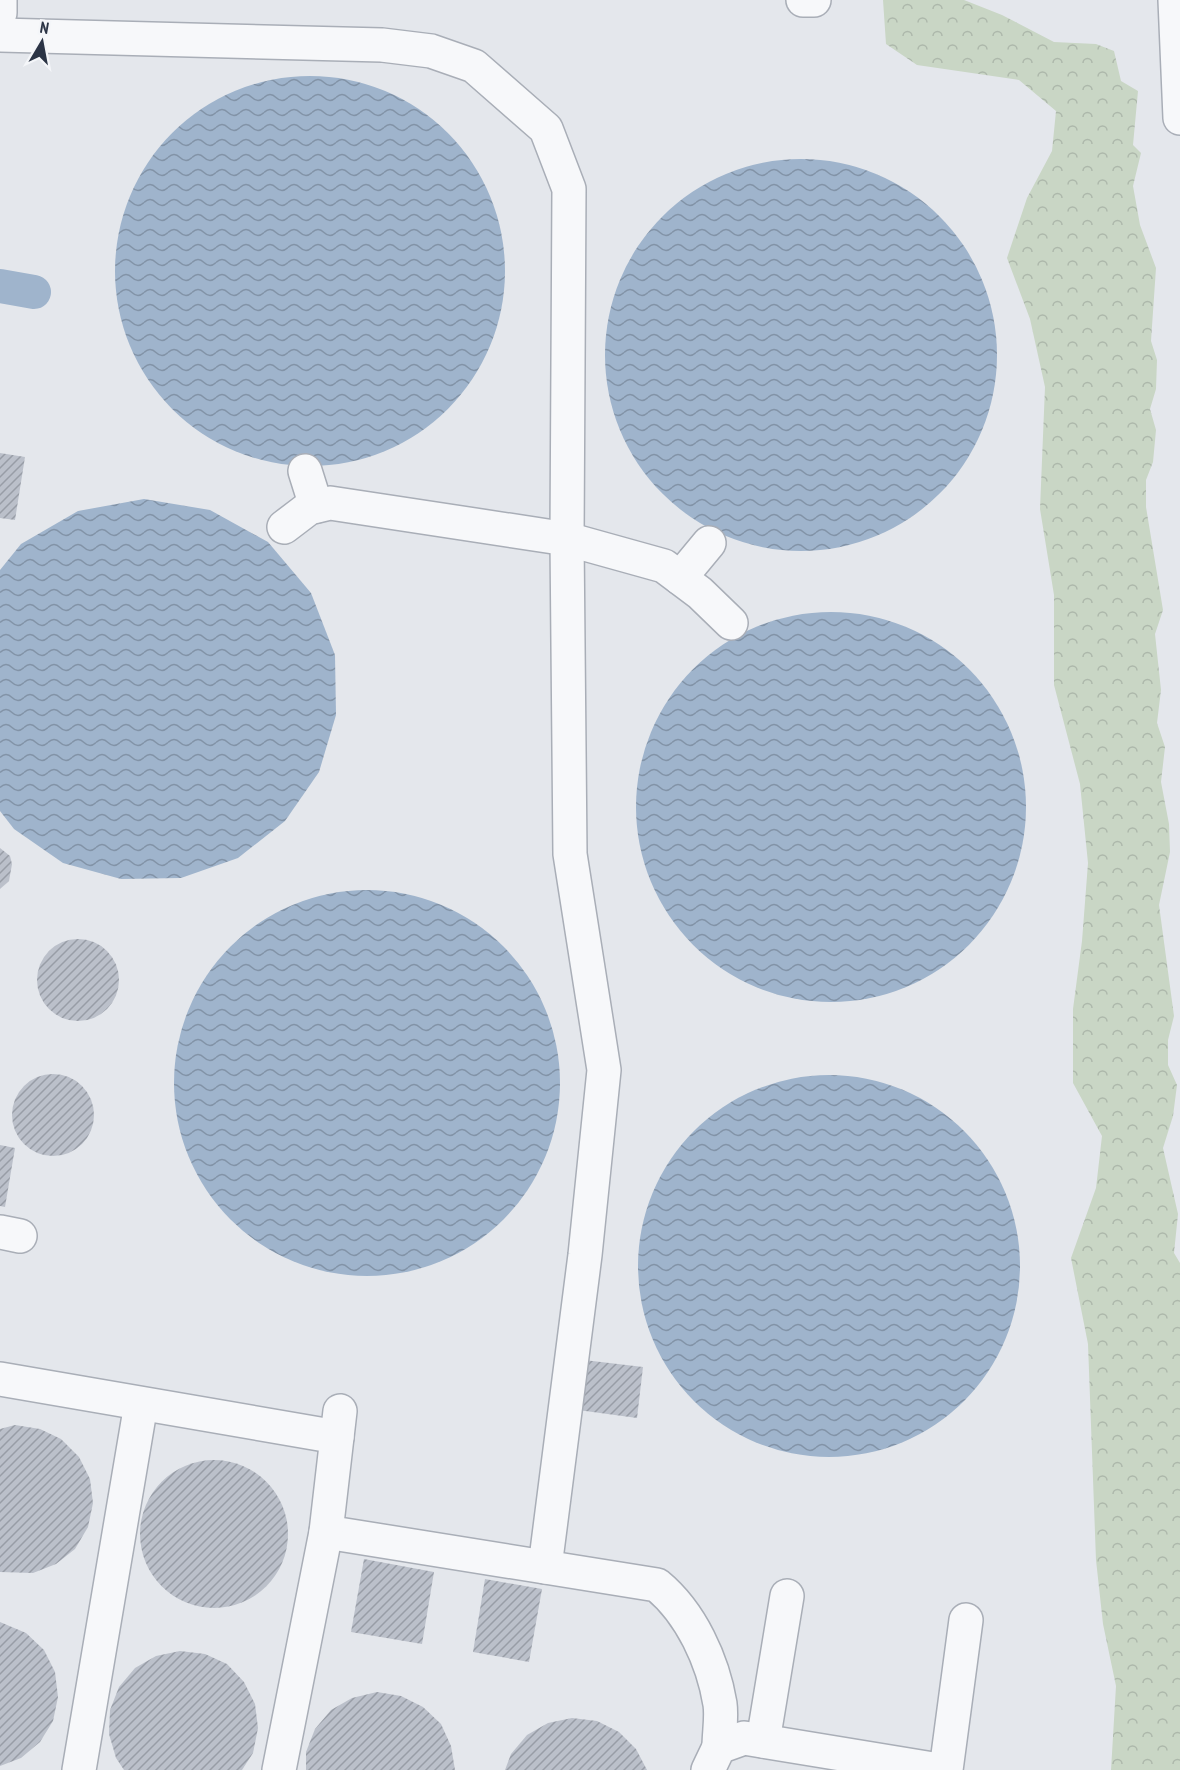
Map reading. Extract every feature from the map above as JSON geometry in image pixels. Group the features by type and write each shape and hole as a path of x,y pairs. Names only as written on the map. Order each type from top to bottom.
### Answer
{"street":[{"path":"803,0 814,0"},
{"path":"1175,0 1180,118"},
{"path":"0,1 0,13"},
{"path":"0,35 382,45 431,51 474,66 546,129 569,189 567,539 570,854 604,1070 583,1266 545,1567"},
{"path":"305,471 316,506"},
{"path":"284,527 309,508 330,502 567,539 664,566 700,593 731,623"},
{"path":"680,578 709,543"},
{"path":"0,1379 141,1404 339,1424 326,1532 279,1770"},
{"path":"80,1770 141,1404"},
{"path":"326,1532 657,1586 674,1599 692,1625 710,1671 720,1705 713,1758"},
{"path":"763,1741 787,1596"},
{"path":"946,1770 966,1620"},
{"path":"713,1758 744,1738 939,1770"}],"green space":[{"path":"883,0 964,0 1002,15 1054,42 1096,44 1114,51 1121,81 1138,91 1133,145 1141,153 1133,186 1140,225 1156,268 1151,341 1157,360 1156,389 1150,409 1156,430 1153,462 1146,480 1146,507 1163,610 1155,634 1161,690 1157,723 1165,747 1161,782 1169,824 1170,852 1159,905 1174,1016 1168,1040 1168,1065 1177,1085 1173,1116 1163,1148 1178,1214 1174,1253 1180,1263 1180,1770 1111,1770 1116,1686 1103,1624 1096,1560 1088,1344 1071,1258 1096,1188 1102,1136 1073,1083 1073,1009 1082,941 1088,863 1080,784 1054,685 1054,595 1040,509 1045,387 1030,319 1007,258 1027,198 1052,151 1056,111 1019,80 917,65 886,44"}],"water":[{"path":"291,76 329,76 385,90 419,108 461,147 473,162 491,196 502,233 505,271 502,309 491,346 473,380 434,422 419,434 385,452 367,458 329,466 291,466 235,452 201,434 159,395 147,380 129,346 123,328 115,290 115,252 129,196 147,162 186,120 201,108 235,90 253,84"},
{"path":"801,159 839,163 876,174 910,192 939,217 964,246 982,280 993,317 997,355 993,393 982,430 964,464 939,493 910,518 876,536 839,547 801,551 763,547 726,536 692,518 663,493 638,464 620,430 609,393 605,355 609,317 620,280 638,246 663,217 692,192 726,174 763,163"},
{"path":"144,499 210,510 268,542 311,593 335,655 336,715 319,772 285,821 238,858 181,878 121,879 63,863 14,829 0,811 0,570 21,544 78,511"},
{"path":"831,612 869,616 905,627 939,645 969,669 993,699 1011,733 1022,769 1026,807 1022,845 1011,881 993,915 969,945 939,969 905,987 869,998 831,1002 793,998 757,987 723,969 693,945 669,915 651,881 640,845 636,807 640,769 651,733 669,699 693,669 723,645 757,627 793,616"},
{"path":"367,890 405,893 441,904 474,922 504,946 528,976 546,1009 557,1045 560,1083 557,1121 546,1157 528,1190 504,1220 474,1244 441,1262 405,1273 367,1276 329,1273 293,1262 260,1244 230,1220 206,1190 188,1157 177,1121 174,1083 177,1045 188,1009 206,976 230,946 260,922 293,904 329,893"},
{"path":"829,1075 866,1079 902,1090 935,1107 964,1131 988,1160 1005,1193 1016,1229 1020,1266 1016,1303 1005,1339 988,1372 964,1401 935,1425 902,1442 866,1453 829,1457 792,1453 756,1442 723,1425 694,1401 670,1372 653,1339 642,1303 638,1266 642,1229 653,1193 670,1160 694,1131 723,1107 756,1090 792,1079"}],"building":[{"path":"0,453 25,457 15,520 0,518"},
{"path":"0,848 10,856 12,864 9,881 0,889"},
{"path":"78,939 94,942 107,951 116,964 119,980 116,996 107,1009 94,1018 78,1021 62,1018 49,1009 40,996 37,980 40,964 49,951 62,942"},
{"path":"53,1074 69,1077 82,1086 91,1099 94,1115 91,1131 82,1144 69,1153 53,1156 37,1153 24,1144 15,1131 12,1115 15,1099 24,1086 37,1077"},
{"path":"0,1145 15,1148 5,1207 0,1206"},
{"path":"584,1360 643,1367 637,1418 578,1410"},
{"path":"15,1425 40,1429 61,1439 79,1457 90,1479 93,1503 88,1527 75,1549 56,1564 33,1573 0,1572 0,1429"},
{"path":"214,1460 242,1465 255,1472 266,1482 276,1493 283,1506 288,1534 283,1562 276,1575 266,1586 255,1596 242,1603 214,1608 186,1603 173,1596 162,1586 152,1575 145,1562 140,1534 145,1506 152,1493 162,1482 173,1472 186,1465"},
{"path":"364,1559 434,1572 422,1644 351,1632"},
{"path":"485,1579 542,1589 529,1662 473,1652"},
{"path":"0,1622 26,1633 44,1650 55,1672 58,1697 53,1721 40,1742 21,1758 0,1766"},
{"path":"180,1651 205,1654 227,1664 244,1682 255,1704 258,1728 253,1753 242,1770 124,1770 116,1758 109,1734 110,1710 119,1687 135,1668 156,1656"},
{"path":"377,1692 401,1696 423,1707 441,1724 451,1746 455,1770 306,1770 306,1752 315,1729 331,1710 352,1698"},
{"path":"572,1718 597,1721 619,1732 636,1749 647,1770 505,1770 511,1754 527,1735 548,1723"}],"waterway":[{"path":"0,286 34,292"}]}
